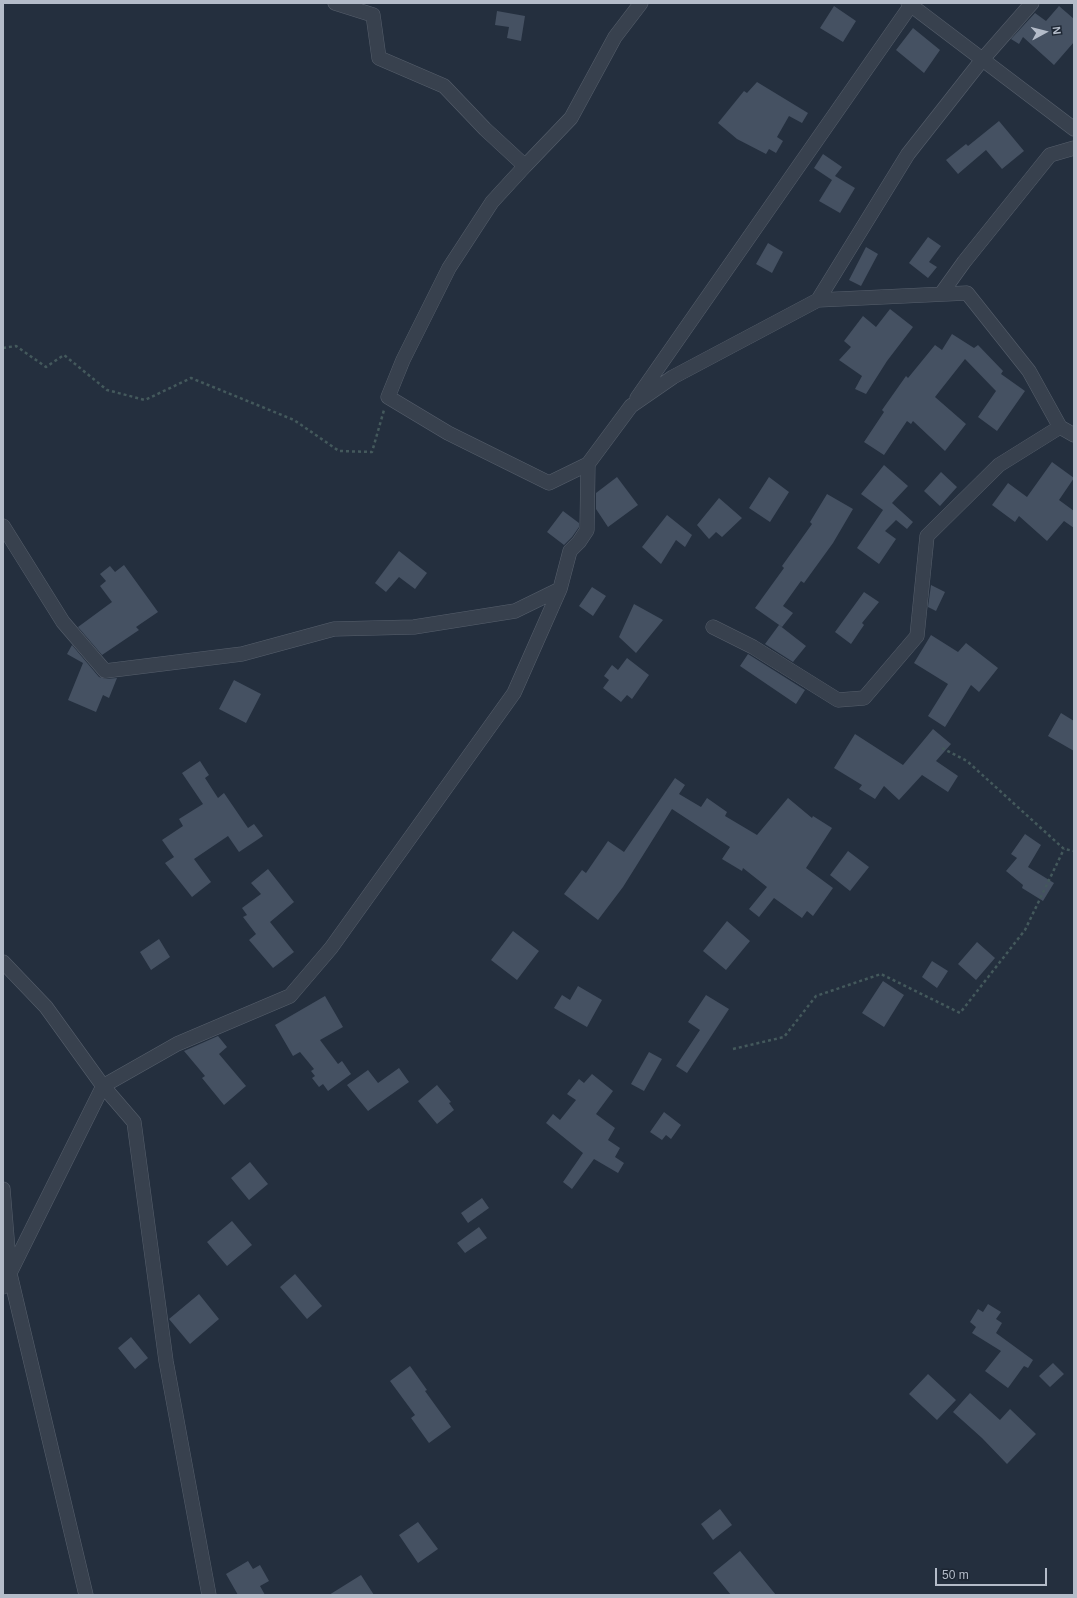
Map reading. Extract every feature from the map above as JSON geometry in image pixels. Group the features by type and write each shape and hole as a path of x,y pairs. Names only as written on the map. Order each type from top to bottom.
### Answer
{"street":[{"path":"335,3 373,15 379,58 444,86 485,129 525,166"},
{"path":"641,3 615,37 571,118 492,202 449,268 403,360 388,397 448,433 549,483 588,464 631,406 909,4 1074,128"},
{"path":"818,300 908,154 982,60 1032,3"},
{"path":"941,294 964,262 1050,155 1074,148"},
{"path":"631,406 673,377 818,300 967,293 1029,371 1060,427 1074,436"},
{"path":"714,627 752,647 838,700 864,698 917,636 927,536 999,465 1060,427"},
{"path":"3,1287 103,1086 177,1044 290,996 331,948 514,693 560,589 570,551 579,542 587,530 588,464"},
{"path":"3,526 63,622 105,671 242,654 334,628 414,627 515,611 560,589"},
{"path":"3,962 46,1007 103,1086 134,1122 166,1361 209,1595"},
{"path":"3,1189 10,1274 86,1595"}],"path":[{"path":"3,348 16,346 46,368 64,355 107,390 145,400 191,378 294,420 339,451 372,452 388,397"},
{"path":"942,748 967,761 1064,849 1074,851"},
{"path":"733,1049 784,1037 816,996 881,974 960,1014 1026,930 1064,849"}],"building":[{"path":"834,6 856,21 843,42 820,28"},
{"path":"1059,6 1074,19 1074,42 1054,65 1023,37 1019,44 1011,39 1035,13 1046,21"},
{"path":"497,11 525,16 521,41 507,38 509,27 495,25"},
{"path":"913,28 940,50 924,73 896,50"},
{"path":"757,82 808,113 802,123 789,116 777,137 783,141 776,153 769,149 766,154 737,139 718,123 744,91 747,93"},
{"path":"999,121 1024,151 1002,169 986,150 958,174 946,160 966,144 968,146"},
{"path":"823,154 842,167 835,176 855,188 840,213 819,201 832,180 814,168"},
{"path":"928,237 941,246 929,262 937,267 928,278 909,263"},
{"path":"768,243 783,252 772,273 756,264"},
{"path":"866,247 878,254 861,286 849,280"},
{"path":"890,309 913,327 887,361 866,394 855,389 862,376 839,360 851,347 844,341 863,316 876,327"},
{"path":"952,334 974,348 978,345 1003,371 1001,374 1025,391 997,431 978,417 996,391 965,359 935,397 966,424 945,451 913,421 911,424 907,421 884,455 864,442 884,412 882,410 906,376 908,378 935,345 942,350"},
{"path":"1052,462 1074,478 1059,500 1074,511 1074,528 1064,521 1047,541 1019,516 1015,522 992,505 1008,483 1027,497"},
{"path":"884,465 908,486 892,503 913,522 907,529 896,520 885,531 896,539 879,564 857,548 883,510 861,494"},
{"path":"941,472 957,487 940,506 924,491"},
{"path":"617,477 638,505 608,527 596,509 596,493"},
{"path":"769,477 789,492 770,522 749,508"},
{"path":"827,494 853,509 833,543 804,583 801,581 783,606 793,613 782,627 755,608 784,568 782,566 812,524 810,522"},
{"path":"719,498 742,518 722,537 716,532 709,539 697,525"},
{"path":"563,511 579,523 579,527 564,545 547,532"},
{"path":"667,515 692,535 685,547 676,540 661,564 642,547"},
{"path":"399,551 427,573 415,589 399,577 386,592 375,583"},
{"path":"124,565 158,612 136,627 139,630 102,655 78,627 112,602 100,586 106,581 100,574 110,566 115,572"},
{"path":"931,585 945,592 936,611 928,607"},
{"path":"592,587 606,596 593,616 579,606"},
{"path":"864,592 879,602 862,623 864,625 851,644 835,632"},
{"path":"634,604 663,620 636,653 619,637"},
{"path":"779,625 806,646 793,662 765,644"},
{"path":"931,635 958,652 966,643 998,668 979,692 971,685 945,727 928,716 948,684 914,663"},
{"path":"72,645 99,677 106,679 117,678 109,698 103,695 96,712 68,700 83,663 67,654"},
{"path":"748,654 805,690 796,704 740,666"},
{"path":"627,658 649,675 632,699 627,695 621,702 603,688 609,680 604,676 612,665 618,670"},
{"path":"234,680 261,694 246,723 219,709"},
{"path":"1061,713 1074,721 1074,751 1048,736"},
{"path":"933,729 951,744 936,761 958,776 948,792 922,775 899,800 884,786 875,799 859,789 862,785 834,768 855,734 903,765"},
{"path":"200,761 209,775 205,778 218,798 224,793 248,828 254,824 263,836 239,852 228,836 194,859 211,882 192,897 165,863 174,857 162,840 183,826 179,819 203,804 182,773"},
{"path":"675,778 685,785 679,794 701,807 707,798 727,812 725,816 757,835 788,798 812,818 813,816 832,828 806,868 833,888 813,916 807,911 802,918 774,898 759,917 749,909 767,887 743,868 742,871 722,859 730,847 672,809 623,887 598,920 564,894 582,870 586,873 608,841 624,852"},
{"path":"1025,834 1041,845 1028,867 1054,883 1043,901 1022,888 1023,885 1006,871 1017,858 1011,854"},
{"path":"848,851 869,867 850,891 830,875"},
{"path":"268,869 294,902 270,922 294,952 273,968 249,940 256,934 243,917 247,915 242,908 261,894 251,883"},
{"path":"727,921 750,941 726,970 703,951"},
{"path":"513,931 539,951 517,980 491,960"},
{"path":"159,939 170,957 151,970 140,952"},
{"path":"977,942 995,958 976,980 958,964"},
{"path":"932,961 948,971 937,988 922,977"},
{"path":"883,981 904,995 884,1027 862,1013"},
{"path":"578,986 602,1000 587,1027 554,1008 562,995 570,1000"},
{"path":"706,995 729,1009 687,1073 676,1066 700,1030 688,1022"},
{"path":"325,996 343,1027 320,1040 338,1064 342,1061 351,1074 328,1091 323,1084 319,1087 312,1078 315,1076 311,1071 314,1069 300,1052 293,1056 275,1025"},
{"path":"218,1036 227,1047 219,1054 246,1086 224,1105 202,1078 205,1076 184,1051"},
{"path":"649,1052 662,1059 644,1091 631,1084"},
{"path":"399,1068 409,1082 368,1111 347,1085 368,1070 378,1083"},
{"path":"592,1074 613,1091 596,1114 615,1128 608,1140 620,1148 615,1157 624,1163 618,1173 594,1159 572,1189 563,1182 583,1153 546,1123 553,1114 560,1120 576,1100 567,1094 579,1079 584,1083"},
{"path":"437,1085 451,1102 449,1103 454,1110 437,1124 418,1101"},
{"path":"664,1112 681,1125 671,1139 666,1135 662,1140 650,1132"},
{"path":"250,1162 268,1184 249,1200 231,1178"},
{"path":"482,1198 489,1208 468,1223 461,1213"},
{"path":"232,1221 252,1245 227,1266 207,1242"},
{"path":"479,1227 487,1238 465,1253 457,1243"},
{"path":"295,1274 322,1306 307,1319 280,1287"},
{"path":"199,1294 219,1319 190,1344 169,1319"},
{"path":"988,1304 1001,1312 996,1319 1002,1323 996,1333 1033,1360 1028,1368 1024,1366 1008,1388 985,1371 1001,1351 972,1333 976,1327 970,1322 978,1309 983,1312"},
{"path":"131,1337 148,1358 135,1369 118,1348"},
{"path":"1053,1363 1064,1374 1050,1387 1039,1376"},
{"path":"410,1366 427,1390 425,1391 451,1427 429,1443 411,1418 415,1415 390,1381"},
{"path":"928,1374 956,1400 937,1420 909,1394"},
{"path":"970,1393 1000,1420 1010,1409 1036,1434 1007,1464 982,1438 953,1412"},
{"path":"720,1509 732,1525 713,1540 701,1524"},
{"path":"418,1522 438,1549 418,1563 399,1535"},
{"path":"740,1551 776,1595 731,1595 713,1573"},
{"path":"248,1561 253,1569 260,1565 269,1581 260,1586 265,1595 238,1595 226,1574"},
{"path":"361,1575 374,1595 329,1595"}]}
